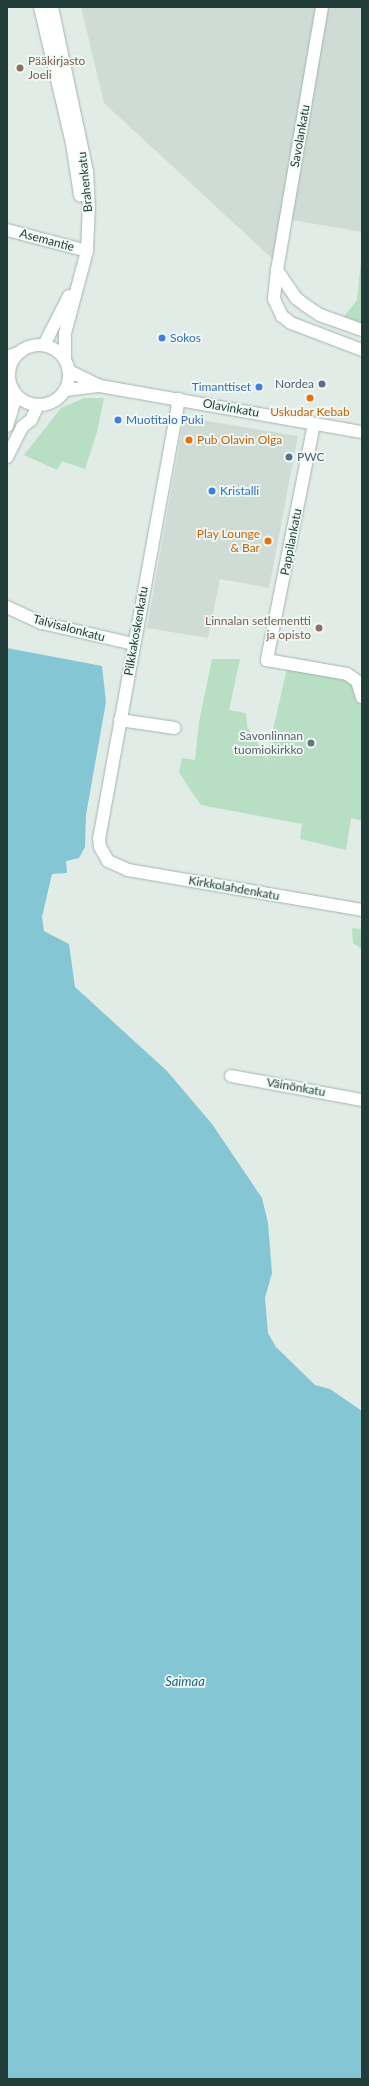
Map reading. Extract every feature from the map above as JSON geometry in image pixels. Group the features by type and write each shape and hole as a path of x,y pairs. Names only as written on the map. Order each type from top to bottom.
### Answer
{"street":[{"name":"Brahenkatu","path":"40,7 79,182 84,250 68,299 44,345"},
{"name":"Brahenkatu","path":"52,7 87,171 89,228 65,333 65,357"},
{"name":"Savolankatu","path":"278,309 273,289 322,7"},
{"name":"Asemantie","path":"7,230 84,250"},
{"path":"277,267 296,298 320,315 362,330"},
{"path":"296,298 289,299 278,309 291,323 323,337 362,350"},
{"path":"7,357 20,352 27,347 44,345 65,357 70,371 66,390 54,401 38,405 22,400 9,381"},
{"path":"7,426 14,404 9,381 11,364 20,352"},
{"name":"Olavinkatu","path":"70,371 100,386"},
{"name":"Olavinkatu","path":"66,390 100,386 362,432"},
{"name":"Pilkkakoskenkatu","path":"108,861 100,847 99,838 179,399"},
{"path":"7,457 22,427 31,420 38,405"},
{"name":"Pappilankatu","path":"314,424 267,660 347,674 357,681 362,697"},
{"name":"Talvisalonkatu","path":"7,607 42,623 134,644"},
{"path":"120,720 174,728"},
{"name":"Kirkkolahdenkatu","path":"108,861 128,870 362,910"},
{"name":"Väinönkatu","path":"231,1076 362,1100"}],"shaded area":[{"path":"81,7 362,7 362,232 286,219 278,264 104,103"},
{"name":"Kristalli","path":"184,417 298,436 269,588 220,579 208,638 147,628"}],"green space":[{"path":"362,251 362,324 343,318 357,300"},
{"path":"84,398 104,398 97,432 85,469 62,461 57,470 24,455 61,408"},
{"path":"212,659 240,659 229,710 246,713 247,726 270,763 267,756 288,664 347,674 362,697 362,821 351,818 346,850 300,839 302,824 201,805 189,788 179,772 182,758 195,760 199,722"},
{"path":"352,928 362,929 362,949 353,943"}],"water":[{"name":"Saimaa","path":"7,648 102,666 106,702 86,815 85,847 79,858 66,861 67,873 52,874 42,917 44,931 69,944 75,987 167,1071 212,1124 262,1198 268,1223 272,1273 265,1298 268,1333 276,1347 315,1385 330,1389 362,1411 362,2079 7,2079"}],"place":[{"name":"Pääkirjasto Joeli","path":"20,68"},
{"name":"Sokos","path":"162,338"},
{"name":"Nordea","path":"322,384"},
{"name":"Timanttiset","path":"259,387"},
{"name":"Uskudar Kebab","path":"310,398"},
{"name":"Muotitalo Puki","path":"118,420"},
{"name":"Pub Olavin Olga","path":"189,440"},
{"name":"PWC","path":"289,457"},
{"name":"Kristalli","path":"212,491"},
{"name":"Play Lounge & Bar","path":"268,541"},
{"name":"Linnalan setlementti ja opisto","path":"319,628"},
{"name":"Savonlinnan tuomiokirkko","path":"311,743"}]}
